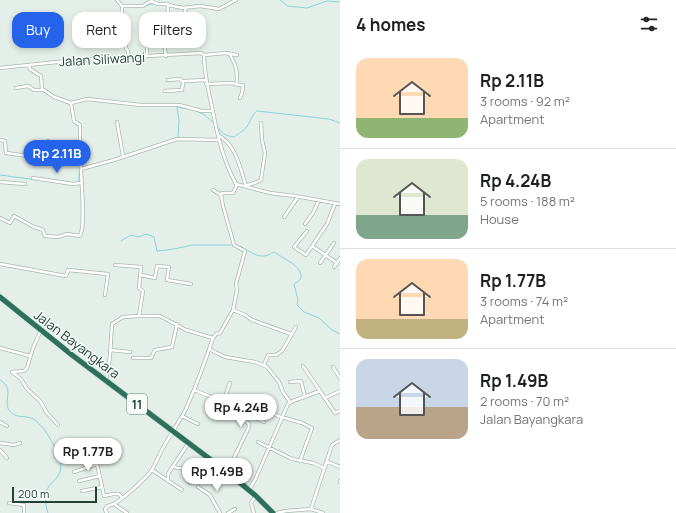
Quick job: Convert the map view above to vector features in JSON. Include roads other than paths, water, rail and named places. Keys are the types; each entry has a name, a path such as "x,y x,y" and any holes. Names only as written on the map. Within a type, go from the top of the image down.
{"highway":[{"name":"Jalan Bayangkara","path":"0,297 227,472 256,496 273,513"}],"street":[{"path":"117,0 122,6 121,12"},
{"path":"122,6 143,6 152,1 158,4 186,8 200,6 219,10 236,0"},
{"path":"166,56 162,30 163,26 167,26 168,5"},
{"path":"185,12 186,8"},
{"path":"126,48 129,57"},
{"path":"146,49 148,56"},
{"name":"Jalan Siliwangi","path":"0,68 76,60 166,56 195,53 201,53 204,55 229,53 237,55"},
{"path":"229,53 236,67 238,78 237,84"},
{"path":"204,55 206,82 217,134 226,162 237,185"},
{"path":"29,65 30,69 41,76 42,89"},
{"path":"168,80 180,79 183,82 233,83 242,85 242,93 240,98"},
{"path":"165,91 182,90 183,82"},
{"path":"16,88 28,86 36,90 42,89 71,103 89,99 141,105 179,105 202,111 212,111"},
{"path":"0,218 10,223 14,216 34,227 44,230 45,236 58,237 72,234 80,236 83,222 80,125 74,121 71,103"},
{"path":"116,122 123,156"},
{"path":"245,186 261,180 265,153 262,140 261,123"},
{"path":"217,134 232,148 245,186"},
{"path":"81,169 177,139 219,140"},
{"path":"0,140 5,141 6,153 80,163"},
{"path":"48,141 48,159"},
{"path":"33,178 72,184 82,183"},
{"path":"0,182 25,184"},
{"path":"237,185 270,193 340,204"},
{"path":"221,195 222,193 233,192 237,185"},
{"path":"107,513 104,510 108,505 114,504 122,498 152,470 182,416 194,390 213,338 216,334 220,333 233,310 237,290 236,284 245,251 234,245 224,212 221,195 213,190"},
{"path":"284,217 298,197"},
{"path":"305,224 313,213 319,200"},
{"path":"307,230 294,247 306,255 327,224 335,204"},
{"path":"320,263 334,243"},
{"path":"312,246 337,263"},
{"path":"334,267 340,258"},
{"path":"0,264 66,276 68,270 108,274 105,295"},
{"path":"115,265 140,266 141,276 139,288 143,291 139,316"},
{"path":"141,276 155,278 157,266 169,267 167,280 191,284"},
{"path":"233,310 245,314 252,320 292,334"},
{"path":"106,380 113,323 123,317 160,316 186,330 213,338"},
{"path":"133,358 150,358 155,350 172,347 177,324"},
{"path":"264,365 268,355 276,355 282,351 296,327"},
{"path":"41,330 25,370 12,372 21,379 27,389 40,401 47,413 58,425"},
{"path":"0,348 30,356"},
{"path":"210,349 225,357 264,365 273,374 280,385 283,394 290,402"},
{"path":"110,350 130,352"},
{"path":"302,366 335,413 340,411"},
{"path":"333,367 340,378"},
{"path":"290,382 301,382 305,397"},
{"path":"223,402 230,383"},
{"path":"194,390 264,422"},
{"path":"249,490 255,480 281,417 290,402 320,391"},
{"path":"324,398 340,391"},
{"path":"245,412 251,404 260,406"},
{"path":"263,409 312,428 300,461"},
{"path":"227,472 250,427 249,424 239,415"},
{"path":"182,416 198,424"},
{"path":"0,422 7,426"},
{"path":"311,509 332,445 340,440"},
{"path":"168,480 168,474 189,442"},
{"path":"258,442 292,459 313,463 324,468"},
{"path":"0,443 14,445 20,443"},
{"path":"0,450 7,458"},
{"path":"326,461 340,467"},
{"path":"74,472 97,464 104,496 119,494 122,498"},
{"path":"173,466 182,468 194,474 194,477 190,483"},
{"path":"152,470 182,490"},
{"path":"79,481 100,476"},
{"path":"82,491 102,487"},
{"path":"198,487 210,495 220,513"},
{"path":"254,513 252,503 256,496"},
{"path":"9,503 24,505 24,513"},
{"path":"114,504 127,513"},
{"path":"228,513 235,509"},
{"path":"277,513 311,509 323,513"}],"waterway":[{"path":"280,0 288,6 307,8 327,1 340,2"},
{"path":"145,6 151,4 158,5"},
{"path":"188,6 197,5"},
{"path":"176,138 178,137 179,120 177,107 189,109"},
{"path":"196,111 203,114 213,122"},
{"path":"217,125 224,134 234,137 248,125 257,111 329,119 340,123"},
{"path":"79,183 79,174 81,169"},
{"path":"0,175 37,180"},
{"path":"121,241 131,235 138,237 146,234 154,237 157,251 191,245 234,245"},
{"path":"239,246 261,256 267,256 274,252 295,266 301,274 299,281 294,284 298,300 297,305 304,312 319,318 332,330 340,334"},
{"path":"0,380 7,387 7,403 11,413 14,415 31,418 37,422 43,428 59,457 61,468 60,472 46,492 46,506 48,513"}]}
